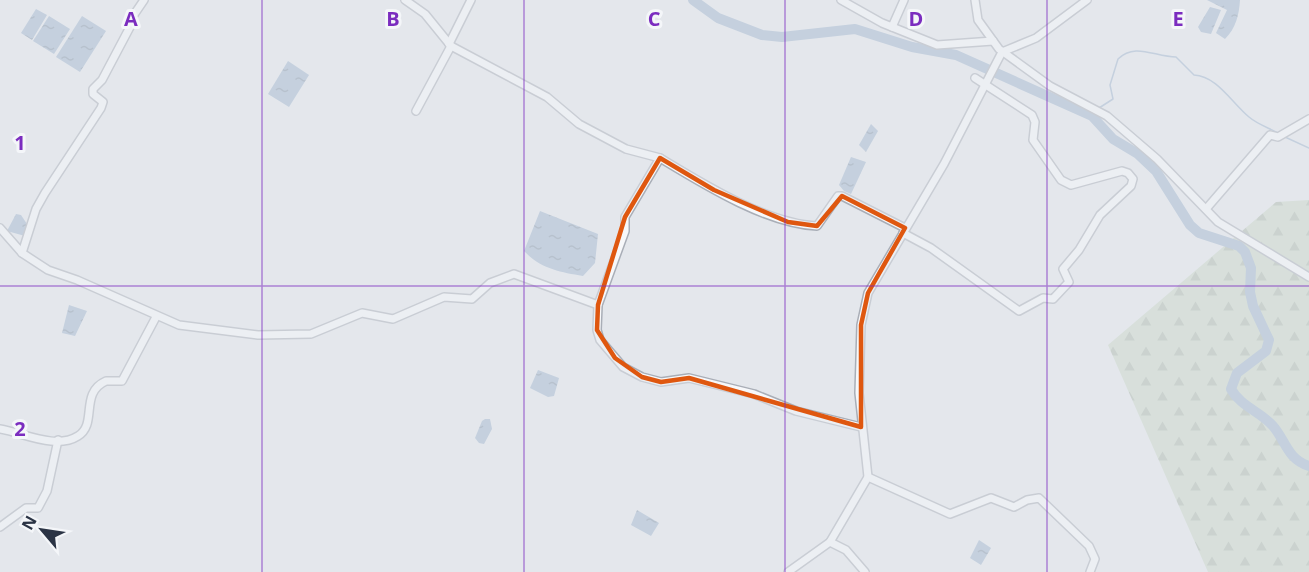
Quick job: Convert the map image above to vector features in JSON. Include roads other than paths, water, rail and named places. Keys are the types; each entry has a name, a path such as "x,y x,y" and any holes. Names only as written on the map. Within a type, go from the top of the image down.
{"street":[{"path":"22,253 36,209 101,108 103,102 93,94 93,89 104,77 130,27 129,22 144,0"},
{"path":"405,0 425,14 450,45 547,97 579,124 626,149 660,158 714,190 788,222 796,221 817,226 838,196 842,196 904,230 1019,311 1043,298 1053,299 1069,282 1063,269 1079,250 1100,214 1131,186 1132,179 1128,173 1122,171 1071,185 1061,180 1034,140 1035,122 1032,115 988,80 975,78"},
{"path":"417,111 471,0"},
{"path":"841,0 892,27 937,45 993,41"},
{"path":"892,27 904,0"},
{"path":"975,0 978,20 1002,52 1050,86 1107,117 1157,159 1218,222 1309,277"},
{"path":"788,572 830,542 868,477 859,393 861,325 868,293 944,164 1002,52 1036,38 1087,0"},
{"path":"1206,209 1270,135 1278,137 1309,119"},
{"path":"660,158 625,217 625,231 598,305 597,330 600,340 623,367 642,377 661,382 689,378 754,394 796,411 861,427"},
{"path":"0,228 22,253 48,270 77,280 156,317 179,325 258,334 311,334 362,313 393,319 444,297 472,299 489,283 514,274 598,305"},
{"path":"0,429 36,439 58,440 72,440 84,432 88,427 89,401 97,388 106,381 122,381 156,317"},
{"path":"0,527 26,508 38,508 49,482 58,440"},
{"path":"868,477 950,514 991,498 1014,507 1027,500 1039,498 1089,546 1095,559 1089,572"},
{"path":"830,542 846,550 866,572"}],"water":[{"path":"1207,0 1240,0 1236,21 1225,39 1216,33 1227,10"},
{"path":"1210,7 1221,10 1211,34 1201,32 1198,27"},
{"path":"36,9 47,15 32,40 21,33"},
{"path":"49,16 70,29 54,54 33,41"},
{"path":"82,16 106,31 80,72 56,57"},
{"path":"288,61 309,75 289,107 268,94"},
{"path":"871,124 878,131 866,152 859,145"},
{"path":"851,157 866,162 851,194 839,185"},
{"path":"540,211 598,234 595,263 583,276 544,266 524,251"},
{"path":"16,214 21,215 27,224 25,236 7,231"},
{"path":"69,305 87,311 75,336 62,333"},
{"path":"538,370 559,378 554,396 548,397 530,388"},
{"path":"490,419 492,429 484,444 479,443 475,438 482,421"},
{"path":"637,510 659,523 651,536 631,525"},
{"path":"979,540 991,548 981,565 970,558"}],"waterway":[{"path":"693,0 718,18 762,35 782,37 855,29 912,47 956,55 1092,116 1113,139 1138,154 1156,171 1190,225 1199,233 1239,246 1245,252 1251,268 1250,292 1253,306 1269,340 1266,351 1237,373 1231,389 1245,405 1273,426 1296,459 1309,466"},
{"path":"1099,108 1113,99 1110,85 1118,59 1131,52 1146,52 1176,57 1194,75 1217,85 1252,119 1278,133"},
{"path":"1285,137 1309,148"}]}
